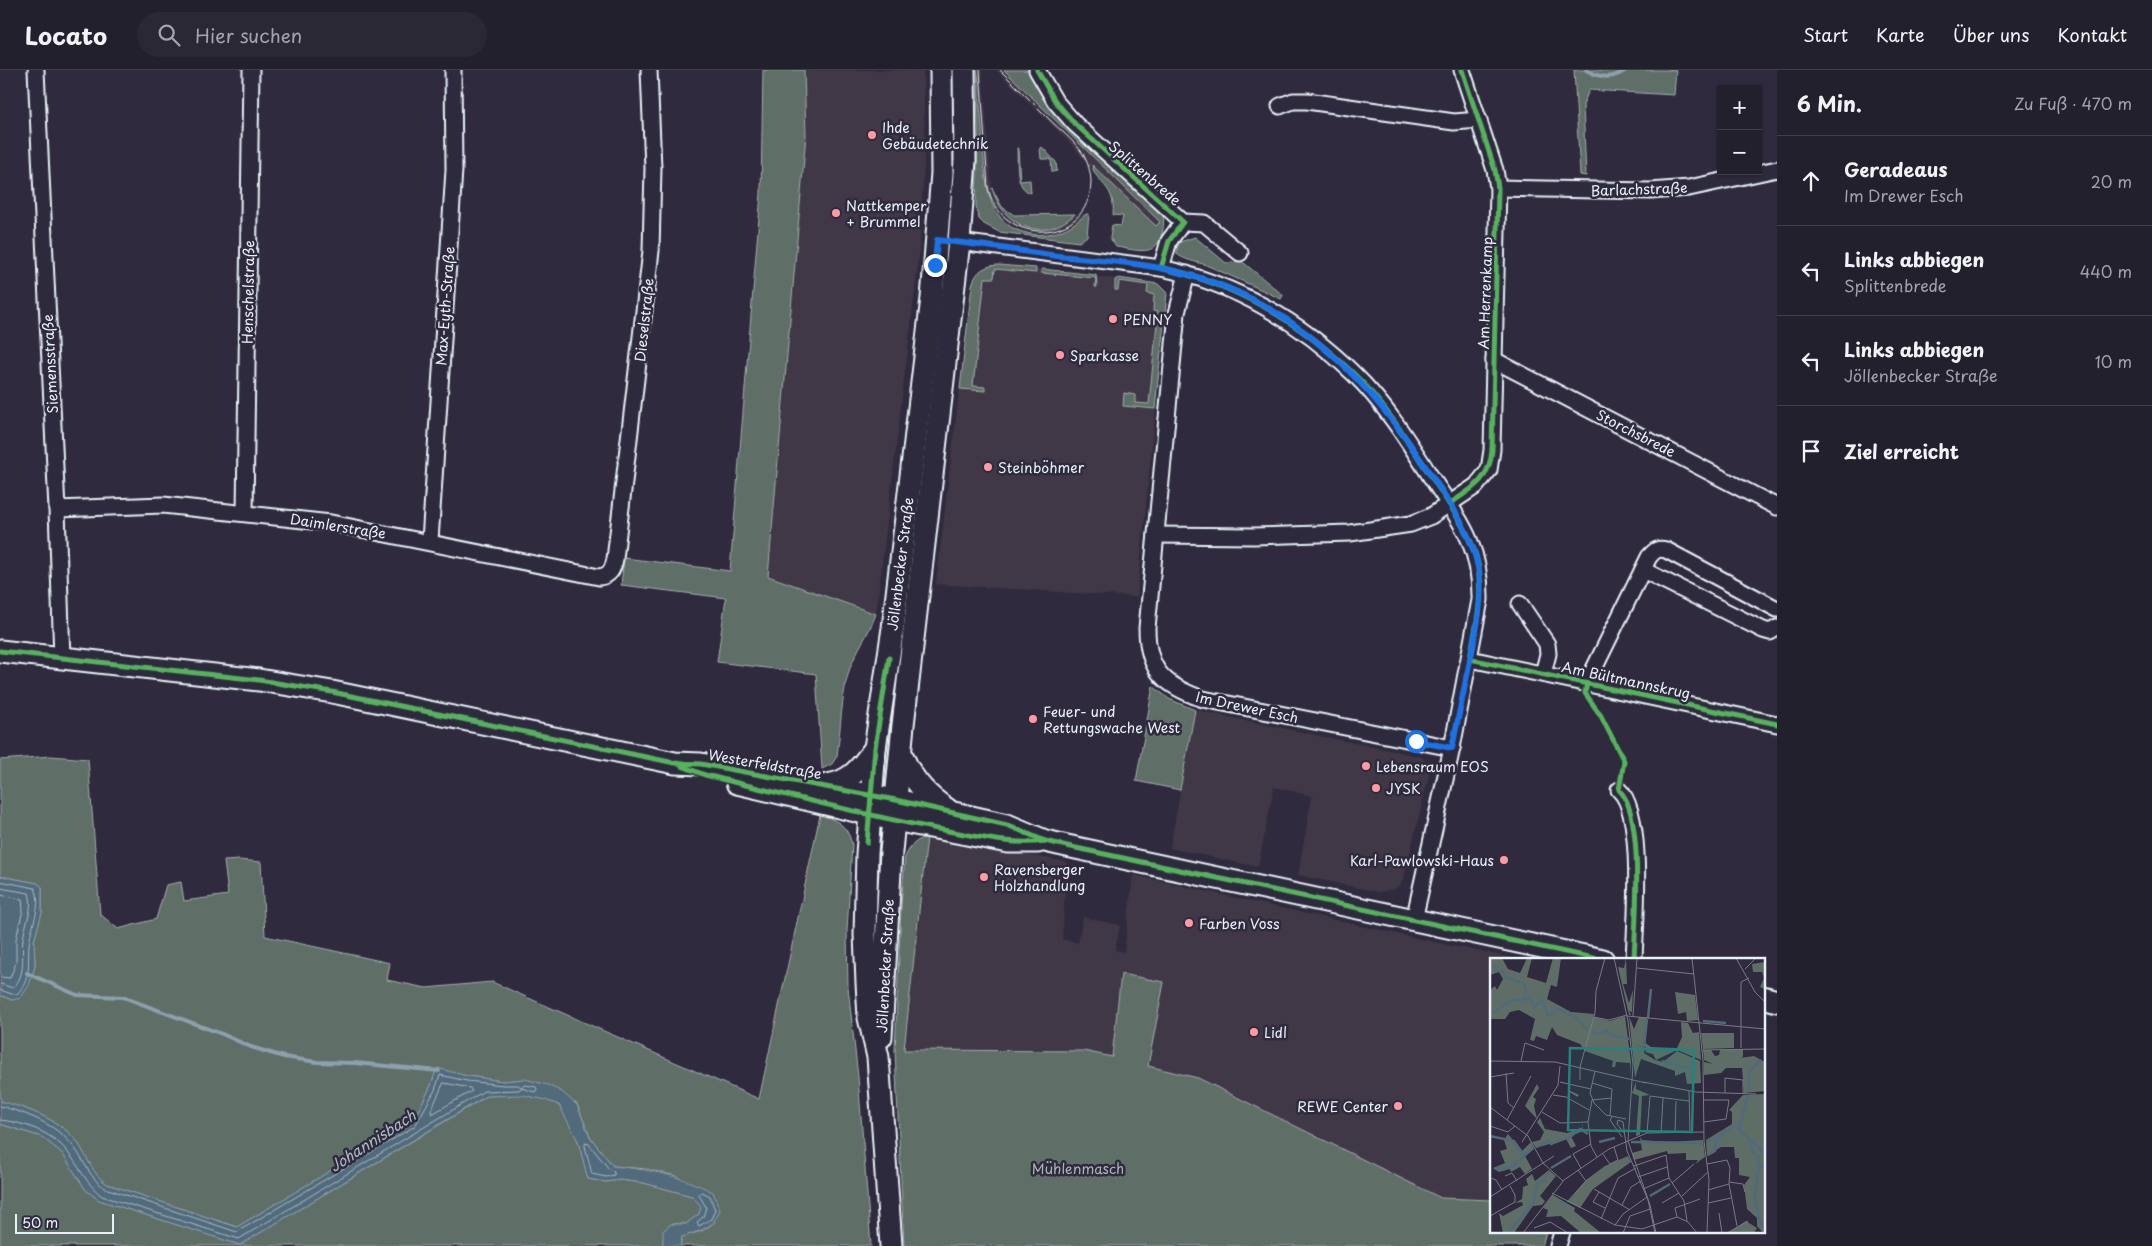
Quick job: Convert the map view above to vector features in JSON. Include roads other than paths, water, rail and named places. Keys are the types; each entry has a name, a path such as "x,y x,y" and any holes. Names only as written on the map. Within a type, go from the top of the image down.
{"main road":[{"name":"Jöllenbecker Straße","path":"891,1246 878,1057 869,1018 865,956 869,804 875,748 893,628 925,365 937,240 942,146 941,70"},
{"name":"Jöllenbecker Straße","path":"878,1057 884,1008 900,752 959,242 965,160 964,70"},
{"path":"937,240 959,242"},
{"path":"0,651 234,677 332,692 676,763"},
{"path":"824,785 846,781 875,748"},
{"path":"900,752 905,765 920,786 951,812"},
{"name":"Westerfeldstraße","path":"676,763 701,764 824,785 869,804"},
{"name":"Westerfeldstraße","path":"676,763 699,773 869,804"},
{"path":"869,804 1008,842 1032,843 1045,841"},
{"path":"895,810 951,812 1007,826 1045,841 1594,958"},
{"path":"1764,998 1777,1001"}],"street":[{"name":"Siemensstraße","path":"36,70 57,509 62,659"},
{"name":"Henschelstraße","path":"245,513 251,70"},
{"name":"Max-Eyth-Straße","path":"430,541 454,170 453,70"},
{"name":"Dieselstraße","path":"612,569 618,542 651,252 653,168 649,70"},
{"name":"Splittenbrede","path":"1037,70 1054,101 1075,124 1183,222 1204,223 1240,253"},
{"name":"Am Herrenkamp","path":"1449,504 1476,486 1489,470 1492,450 1498,188 1495,170 1462,70"},
{"path":"1280,106 1292,101 1307,101 1454,122 1479,120"},
{"name":"Barlachstraße","path":"1498,188 1650,191 1689,188 1777,169"},
{"name":"Splittenbrede","path":"1161,268 1169,241 1183,222"},
{"path":"959,242 1161,268 1187,274 1239,293 1295,325 1335,357 1360,381 1396,423 1464,528 1475,553 1478,566 1480,600 1452,748 1414,920"},
{"name":"Im Drewer Esch","path":"1187,274 1177,313 1147,645 1156,671 1171,685 1185,693 1203,699 1452,748"},
{"name":"Storchsbrede","path":"1494,360 1777,506"},
{"path":"1156,535 1254,536 1350,533 1411,524 1431,516 1449,504"},
{"name":"Daimlerstraße","path":"57,509 163,505 245,513 331,523 430,541 599,577 606,576 612,569"},
{"path":"1587,684 1654,551 1659,548 1777,609"},
{"path":"1644,570 1763,630 1770,632 1777,628"},
{"path":"1520,604 1547,644 1548,654 1543,674"},
{"name":"Am Bültmannskrug","path":"1470,659 1777,724"},
{"path":"1619,790 1628,800 1636,854 1634,958"}],"water":[{"path":"0,876 37,883 42,887 42,912 34,941 35,966 29,985 21,998 12,1000 0,995"},
{"path":"437,1068 467,1076 503,1081 525,1079 548,1085 562,1092 577,1105 590,1137 613,1166 664,1174 688,1181 713,1192 720,1210 717,1216 705,1228 682,1237 680,1246 663,1246 663,1231 671,1224 686,1224 699,1214 701,1206 692,1196 644,1183 619,1180 606,1182 588,1179 578,1141 559,1105 522,1095 486,1096 240,1245 99,1200 86,1190 62,1153 42,1137 0,1124 0,1101 32,1111 53,1121 71,1135 78,1143 94,1171 107,1184 237,1227 412,1122 430,1088"}],"waterway":[{"path":"1586,70 1606,77 1611,77 1626,70"},
{"path":"27,973 77,995 123,997 222,1034 251,1047 284,1057 317,1062 355,1063 439,1071"}],"tram line":[{"path":"980,70 988,187 996,207 1009,221 1025,229 1043,231 1061,228 1076,219 1086,204 1091,183 1086,161 1073,142 1000,70"}],"place":[{"name":"Ihde Gebäudetechnik","path":"872,135"},
{"name":"Nattkemper + Brummel","path":"836,213"},
{"name":"PENNY","path":"1113,319"},
{"name":"Sparkasse","path":"1060,355"},
{"name":"Steinböhmer","path":"988,467"},
{"name":"Feuer- und Rettungswache West","path":"1033,719"},
{"name":"Lebensraum EOS","path":"1366,766"},
{"name":"JYSK","path":"1376,788"},
{"name":"Karl-Pawlowski-Haus","path":"1504,860"},
{"name":"Ravensberger Holzhandlung","path":"984,877"},
{"name":"Farben Voss","path":"1189,923"},
{"name":"Lidl","path":"1254,1032"},
{"name":"REWE Center","path":"1398,1106"}],"water label":[{"name":"Johannisbach","path":"372,1140"}],"park label":[{"name":"Mühlenmasch","path":"1078,1168"}]}
